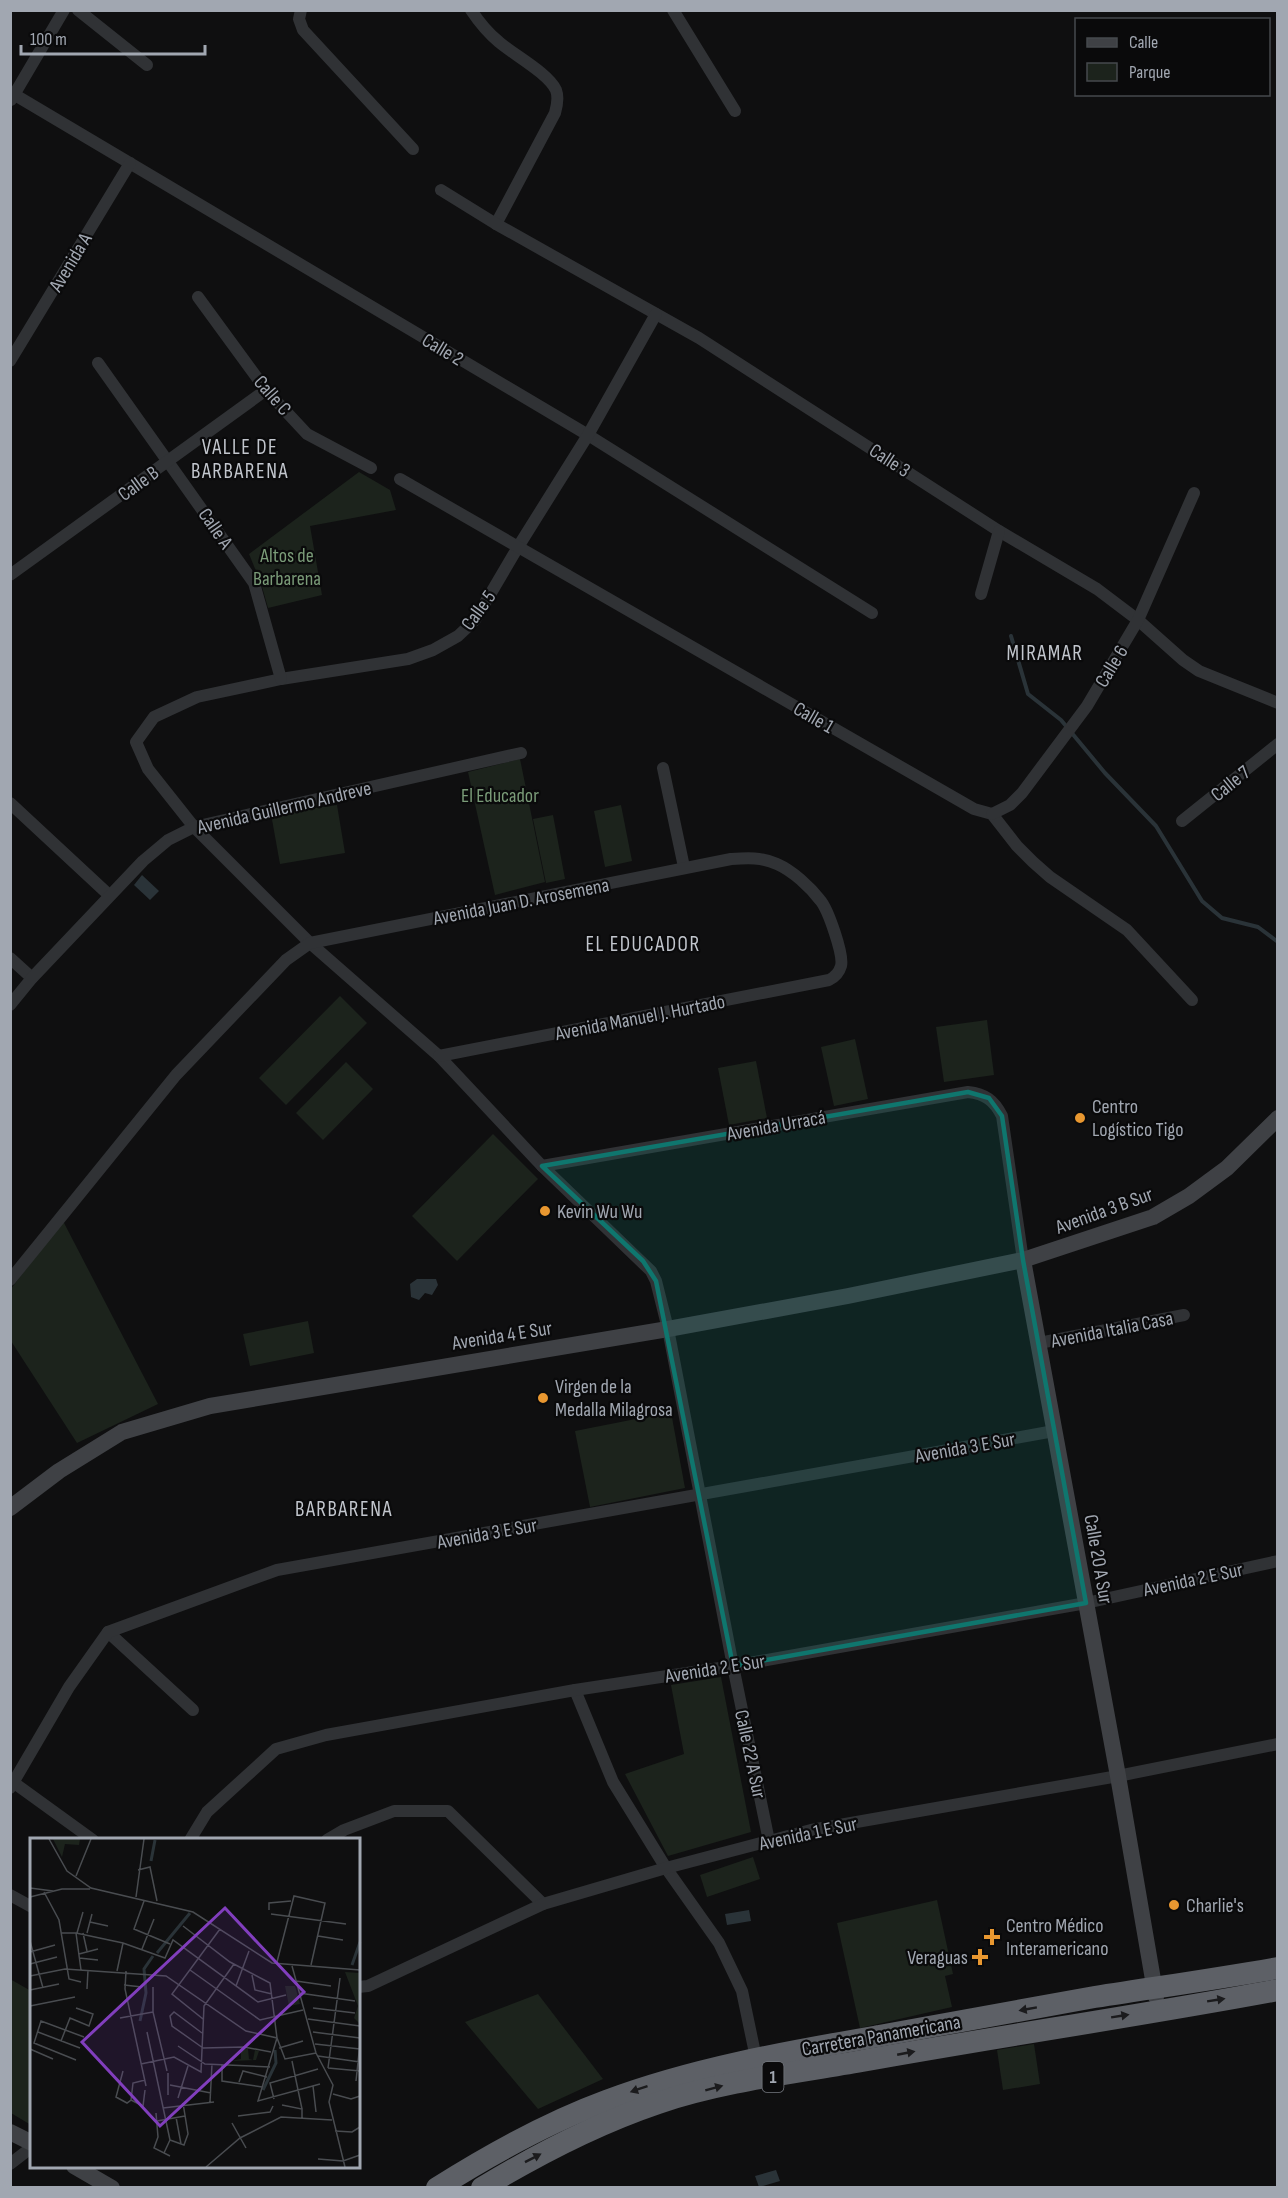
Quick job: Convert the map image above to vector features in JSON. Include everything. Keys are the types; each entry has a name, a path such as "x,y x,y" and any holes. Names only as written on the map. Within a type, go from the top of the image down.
{"highway":[{"name":"Carretera Panamericana","path":"437,2187 533,2132 587,2108 642,2088 718,2066 1278,1968"},
{"name":"Carretera Panamericana","path":"482,2187 600,2125 658,2103 724,2085 985,2038 1278,1990"},
{"path":"458,2187 533,2132"}],"street":[{"path":"12,96 64,10"},
{"path":"78,10 147,64"},
{"path":"301,10 299,19 303,30 413,149"},
{"path":"471,10 499,43 545,78 555,89 558,102 555,113 496,224"},
{"path":"673,10 735,111"},
{"name":"Calle 2","path":"12,96 130,163 588,435 872,613"},
{"name":"Avenida A","path":"12,357 130,163"},
{"name":"Calle 3","path":"441,190 496,224 699,338 999,531 1097,589 1138,620 1183,660 1199,670 1278,703"},
{"name":"Calle C","path":"198,297 266,390 307,434 371,468"},
{"name":"Calle 5","path":"136,742 154,717 197,697 281,679 408,659 434,650 459,636 475,621 588,435 656,314"},
{"name":"Calle A","path":"98,363 254,583 281,679"},
{"name":"Calle B","path":"10,575 266,390"},
{"name":"Calle 1","path":"400,479 974,809 992,814"},
{"name":"Calle 6","path":"992,814 1010,805 1022,793 1076,722 1138,620 1194,493"},
{"path":"981,594 999,531"},
{"name":"Calle 22 A Sur","path":"136,742 148,769 194,827 310,943 439,1056 542,1166 651,1271 656,1281 668,1329 769,1841"},
{"name":"Calle 7","path":"1182,821 1278,744"},
{"name":"Avenida Guillermo Andreve","path":"10,1005 32,978 143,861 168,840 194,827 521,753"},
{"path":"663,768 684,867"},
{"path":"10,803 109,895"},
{"path":"992,814 1033,862 1050,877 1127,930 1192,999"},
{"name":"Avenida Juan D. Arosemena","path":"310,943 684,867 731,859 756,858 778,864 796,876 821,900 829,915 842,960 838,972"},
{"path":"10,1280 176,1075 286,960 310,943"},
{"path":"10,958 32,978"},
{"name":"Avenida Manuel J. Hurtado","path":"439,1056 823,981 835,977 838,972"},
{"name":"Avenida Urracá","path":"542,1166 968,1092 989,1098 997,1106 1002,1116"},
{"name":"Calle 20 A Sur","path":"1002,1116 1023,1260 1118,1776 1158,2010"},
{"name":"Avenida 3 B Sur","path":"1023,1260 1153,1217 1189,1196 1227,1168 1278,1119"},
{"name":"Avenida 4 E Sur","path":"10,1508 59,1471 122,1432 210,1406 668,1329 1023,1260"},
{"name":"Avenida Italia Casa","path":"1040,1343 1184,1315"},
{"name":"Avenida 3 E Sur","path":"108,1632 277,1570 1054,1431"},
{"name":"Avenida 2 E Sur","path":"191,1838 207,1812 276,1749 326,1735 1086,1603 1278,1561"},
{"path":"92,1838 11,1783 69,1687 108,1632 193,1710"},
{"path":"575,1690 613,1782 666,1868 719,1943 742,1991 756,2058"},
{"name":"Avenida 1 E Sur","path":"360,1988 368,1986 543,1904 666,1868 811,1830 1118,1776 1278,1744"},
{"path":"329,1838 394,1811 448,1810 543,1904"},
{"path":"10,1895 30,1906"},
{"path":"10,2132 30,2144"},
{"path":"10,2164 30,2147"},
{"path":"78,2168 112,2187"}],"highlighted area":[{"path":"968,1092 989,1098 1002,1116 1023,1260 1086,1603 733,1666 656,1281 643,1261 542,1166"}],"green space":[{"name":"Altos de Barbarena","path":"359,472 390,490 396,510 310,526 322,595 268,608 249,554"},
{"name":"El Educador","path":"520,759 545,882 495,895 468,772"},
{"path":"337,805 345,853 280,864 271,814"},
{"path":"621,805 632,861 605,867 594,811"},
{"path":"553,815 565,879 546,883 533,819"},
{"path":"340,996 367,1023 286,1105 259,1078"},
{"path":"987,1020 994,1075 944,1082 936,1027"},
{"path":"855,1039 868,1099 834,1106 821,1047"},
{"path":"756,1061 767,1118 729,1125 718,1068"},
{"path":"346,1062 373,1089 323,1140 296,1113"},
{"path":"493,1134 538,1179 457,1261 412,1216"},
{"path":"63,1221 158,1404 77,1443 11,1341 10,1290"},
{"path":"308,1321 314,1353 250,1366 243,1334"},
{"path":"671,1412 685,1488 590,1507 575,1431"},
{"path":"721,1677 751,1832 668,1856 625,1774 684,1754 671,1685"},
{"path":"753,1857 760,1879 707,1897 700,1875"},
{"path":"937,1900 953,1974 945,1976 952,2007 860,2028 837,1923"},
{"path":"10,1979 30,1990 30,2124 11,2113"},
{"path":"538,1994 603,2079 538,2109 465,2022"},
{"path":"1034,2044 1040,2084 1003,2090 997,2050"}],"shaded area":[{"path":"142,875 159,891 150,900 134,885"},
{"path":"417,1279 436,1279 438,1285 432,1295 425,1293 419,1300 411,1297 410,1284"},
{"path":"749,1910 751,1921 727,1925 725,1914"},
{"path":"776,2170 780,2181 759,2187 755,2176"}],"waterway":[{"path":"1011,636 1028,694 1061,720 1105,773 1156,826 1202,901 1222,918 1258,927 1278,942"}],"place":[{"name":"Centro Logístico Tigo","path":"1080,1118"},
{"name":"Kevin Wu Wu","path":"545,1211"},
{"name":"Virgen de la Medalla Milagrosa","path":"543,1398"},
{"name":"Charlie's","path":"1174,1905"},
{"name":"Centro Médico Interamericano","path":"992,1937"},
{"name":"Veraguas","path":"980,1957"}],"district":[{"name":"VALLE DE BARBARENA","path":"240,459"},
{"name":"MIRAMAR","path":"1045,653"},
{"name":"EL EDUCADOR","path":"643,944"},
{"name":"BARBARENA","path":"344,1509"}]}
